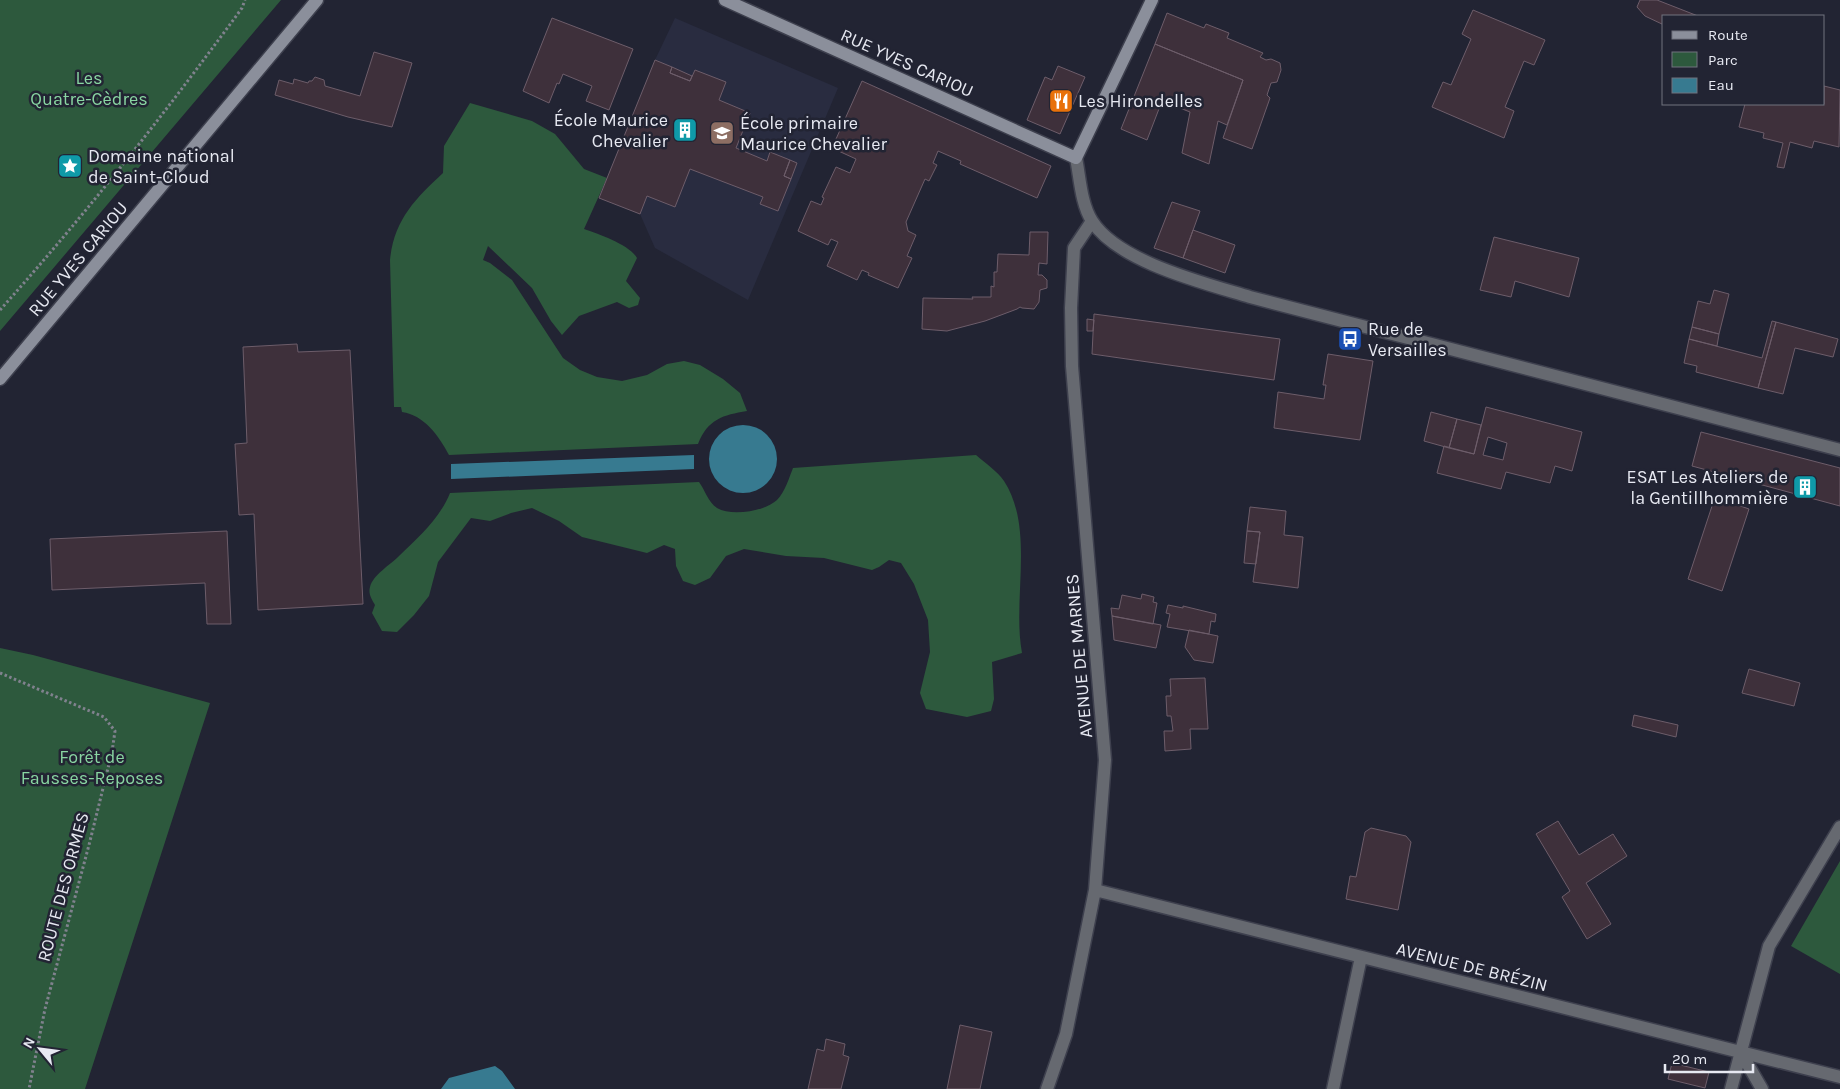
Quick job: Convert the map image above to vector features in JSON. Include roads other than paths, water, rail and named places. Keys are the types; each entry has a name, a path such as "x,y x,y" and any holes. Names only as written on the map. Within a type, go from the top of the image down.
{"main road":[{"name":"RUE YVES CARIOU","path":"0,379 317,0"},
{"name":"RUE YVES CARIOU","path":"725,0 1076,158"},
{"path":"1076,158 1152,0"}],"street":[{"path":"1076,158 1085,202 1092,220 1114,245 1130,255 1157,266 1231,291 1840,450"},
{"name":"AVENUE DE MARNES","path":"1048,1089 1066,1034 1095,890 1105,760 1072,366 1070,308 1074,248 1092,220"},
{"path":"1731,1089 1769,946 1840,827"},
{"name":"AVENUE DE BRÉZIN","path":"1095,890 1361,958 1840,1076"},
{"path":"1333,1089 1361,958"},
{"path":"1740,1052 1762,1089"}],"water":[{"path":"743,425 756,428 767,435 774,446 777,459 774,472 767,483 756,490 743,493 730,490 719,483 712,472 709,459 712,446 719,435 730,428"},
{"path":"694,455 694,469 451,479 451,464"},
{"path":"495,1066 502,1071 515,1089 441,1089 449,1078"}],"place":[{"name":"Les Hirondelles","path":"1061,101"},
{"name":"École Maurice Chevalier","path":"685,130"},
{"name":"École primaire Maurice Chevalier","path":"722,133"},
{"name":"Domaine national de Saint-Cloud","path":"70,166"},
{"name":"Rue de Versailles","path":"1350,339"},
{"name":"ESAT Les Ateliers de la Gentillhommière","path":"1805,487"}],"park label":[{"name":"Les Quatre-Cèdres","path":"89,88"},
{"name":"Forêt de Fausses-Reposes","path":"92,768"}]}
